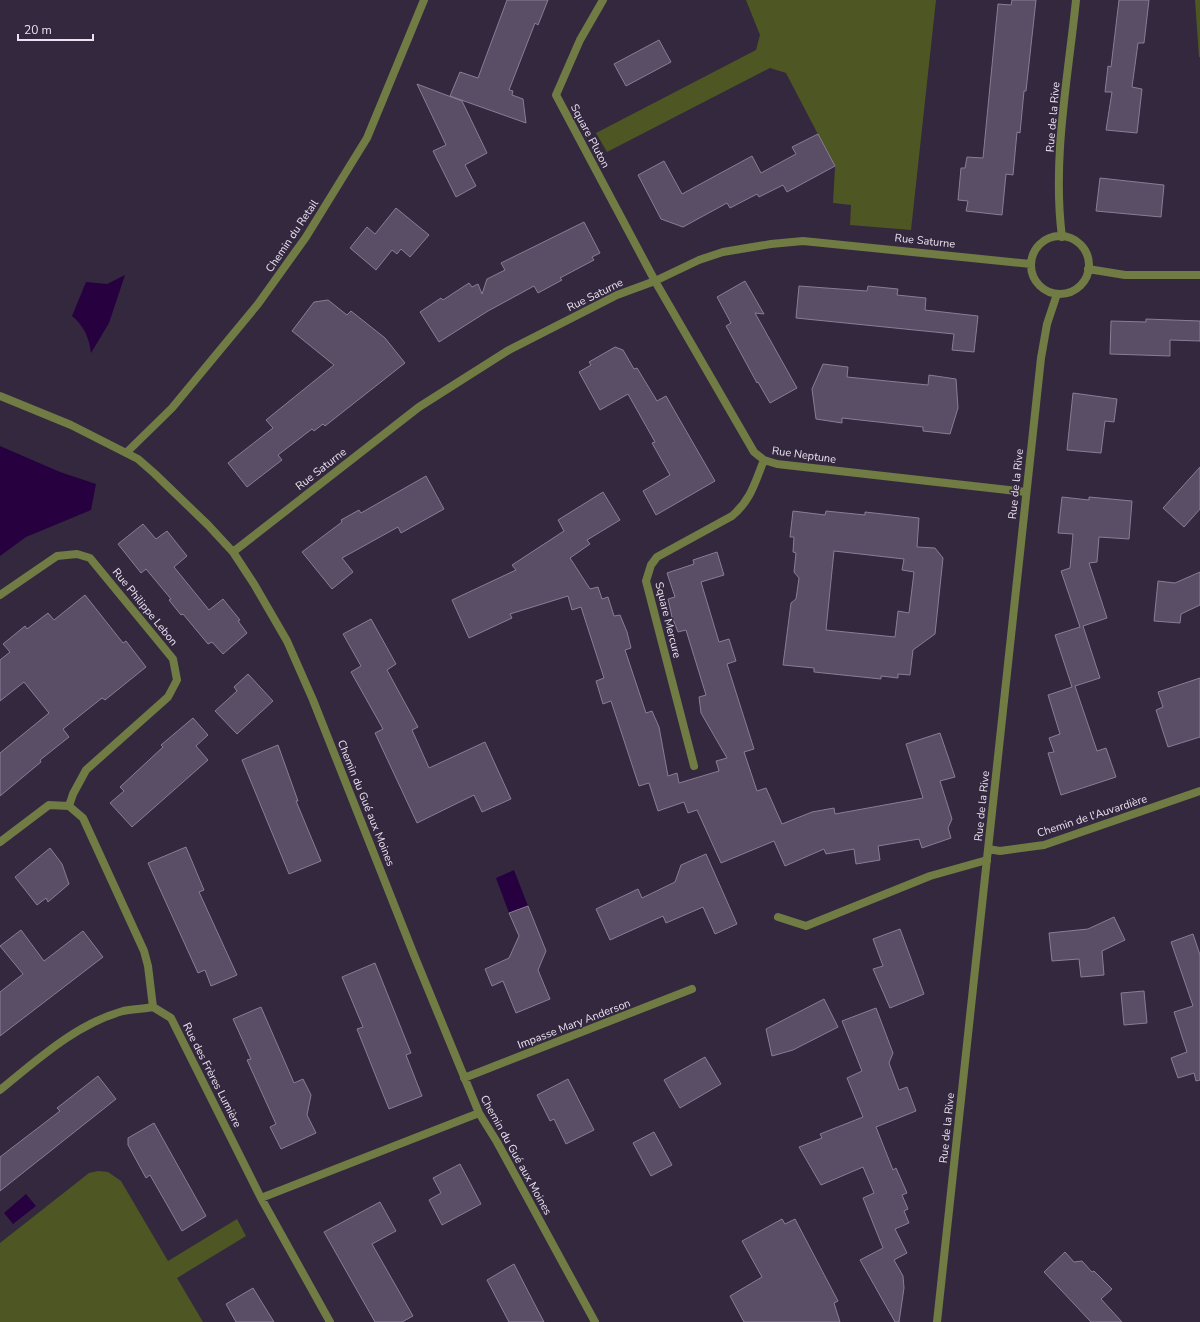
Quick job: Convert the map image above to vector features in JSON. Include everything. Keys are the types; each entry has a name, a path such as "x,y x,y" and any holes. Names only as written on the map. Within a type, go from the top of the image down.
{"street":[{"name":"Chemin du Retail","path":"126,452 182,396 258,304 306,236 368,138 424,0"},
{"name":"Square Pluton","path":"603,0 580,40 556,95 655,281"},
{"name":"Rue de la Rive","path":"1062,237 1060,218 1061,144 1076,0"},
{"path":"1054,237 1062,237 1070,238 1082,247 1086,254 1088,269 1086,277 1074,291 1057,294 1041,287 1032,272 1031,264 1036,249 1041,244 1054,237"},
{"name":"Rue Saturne","path":"233,552 419,407 509,350 617,295 655,281 699,260 724,252 772,244 803,241 1031,264"},
{"path":"1088,269 1125,275 1200,275"},
{"name":"Rue Neptune","path":"655,281 746,440 754,452 764,460 777,464 1026,492"},
{"name":"Rue de la Rive","path":"937,1322 988,860 1040,358 1047,324 1057,294"},
{"name":"Chemin du Gué aux Moines","path":"0,396 71,425 126,452 154,473 208,525 233,552 268,607 287,642 313,700 479,1113 497,1142 595,1322"},
{"name":"Square Mercure","path":"694,766 646,581 651,565 657,557 732,516 742,508 749,499 764,460"},
{"name":"Rue Philippe Lebon","path":"0,595 57,556 77,554 90,558 172,659 177,680 168,697 86,770 73,794 69,806"},
{"name":"Chemin de l'Auvardière","path":"988,850 1000,851 1044,845 1200,791"},
{"path":"0,842 48,805 69,806 83,818 144,951 148,966 153,1007 123,1011 86,1026 59,1044 0,1090"},
{"path":"778,917 806,926 930,876 988,860"},
{"name":"Impasse Mary Anderson","path":"464,1078 692,989"},
{"name":"Rue des Frères Lumière","path":"153,1007 171,1018 261,1198 330,1322"},
{"path":"261,1198 479,1113"}],"green space":[{"path":"746,0 936,0 911,230 850,225 851,205 833,203 835,167 786,73 770,68 607,152 596,133 756,50 760,35"},
{"path":"1195,0 1200,0 1200,57 1199,57"},
{"path":"98,1171 108,1172 121,1181 168,1261 237,1219 246,1236 177,1278 203,1322 0,1322 0,1243 89,1173"}],"shaded area":[{"path":"125,275 109,323 91,353 85,332 72,316 86,282 107,284"},
{"path":"0,446 60,472 96,484 91,510 26,537 0,556"},
{"path":"514,870 528,906 509,913 496,878"},
{"path":"26,1194 36,1206 13,1224 4,1213"}],"building":[{"path":"507,0 548,0 538,25 535,23 509,90 513,91 512,95 523,99 526,123 450,96 460,72 478,78"},
{"path":"1012,0 1036,0 1026,91 1024,91 1020,133 1017,132 1013,175 1006,174 1002,215 966,211 968,201 958,200 961,168 965,168 967,157 983,158 998,4 1011,5"},
{"path":"1119,0 1149,0 1144,43 1138,43 1132,87 1142,89 1137,133 1106,130 1112,92 1105,92 1108,66 1111,67"},
{"path":"659,40 671,62 626,86 614,64"},
{"path":"417,84 462,101 487,153 465,165 476,186 456,197 433,151 446,145"},
{"path":"818,134 835,166 787,192 783,185 759,197 757,194 730,208 727,203 683,227 661,219 638,175 664,161 682,194 752,156 761,173 796,154 792,147"},
{"path":"1100,178 1164,185 1161,217 1096,211"},
{"path":"396,208 429,235 410,257 401,249 397,254 392,250 376,270 350,248 367,227 375,234"},
{"path":"584,222 600,253 592,257 594,260 560,278 562,280 538,293 534,286 488,311 439,342 420,312 441,298 443,300 469,283 472,287 478,284 482,294 487,279 505,270 501,263"},
{"path":"745,281 764,314 755,313 797,388 770,403 758,382 757,383 726,326 731,323 717,297"},
{"path":"799,286 867,291 868,286 898,289 897,295 926,298 925,310 978,316 974,352 952,350 954,334 796,318"},
{"path":"328,300 347,315 351,311 385,338 405,363 325,426 323,424 314,431 312,429 278,455 282,460 247,487 228,463 273,428 266,420 334,365 292,331 314,302"},
{"path":"1146,319 1200,321 1200,341 1170,340 1170,356 1110,354 1111,321 1146,322"},
{"path":"615,347 623,350 634,369 637,368 657,401 666,396 715,481 656,515 643,491 670,475 652,443 655,442 628,394 600,410 579,372 591,365 589,362"},
{"path":"823,364 848,367 847,377 928,385 929,375 956,379 958,408 950,434 923,431 923,427 842,418 842,423 816,419 812,389"},
{"path":"1073,393 1117,399 1114,422 1105,421 1101,453 1067,450"},
{"path":"1200,467 1200,509 1184,527 1163,508"},
{"path":"426,476 444,509 401,533 398,527 342,558 353,572 332,589 302,552 342,522 341,520 359,510 361,513"},
{"path":"603,492 620,520 587,540 590,544 570,558 590,589 598,587 602,599 608,597 614,616 620,615 627,632 631,648 625,650 646,713 652,711 659,727 668,776 677,773 679,783 719,771 716,761 727,758 701,713 699,697 706,695 686,630 678,632 672,617 668,599 675,597 667,573 694,564 693,560 717,552 724,575 701,582 719,642 729,639 736,661 727,664 754,749 744,752 757,791 766,788 782,824 812,812 834,808 835,814 923,798 906,744 940,733 955,777 940,781 952,819 948,828 951,838 922,848 919,839 878,846 880,860 856,864 854,849 826,854 824,849 785,866 774,841 721,863 697,810 688,813 684,802 658,811 649,783 639,786 611,701 603,704 596,681 604,678 581,607 572,610 568,596 510,614 512,618 469,638 452,600 516,570 512,565 564,531 558,520"},
{"path":"1062,497 1089,500 1089,497 1132,501 1129,539 1099,537 1097,562 1089,563 1107,618 1083,626 1100,678 1075,686 1097,751 1106,748 1116,777 1061,795 1048,753 1054,752 1049,738 1060,734 1048,695 1072,687 1055,635 1080,627 1061,571 1070,568 1073,534 1058,533"},
{"path":"793,511 825,515 826,511 865,515 865,512 919,518 917,547 935,548 943,558 935,634 913,650 910,675 898,674 898,678 881,676 881,679 814,672 814,668 783,665 791,603 796,599 799,578 794,572 796,553 793,552 794,537 790,537","holes":["834,551 904,559 902,570 914,572 909,613 898,611 895,637 826,630"]},
{"path":"143,524 156,539 167,531 187,556 174,567 209,610 223,599 240,620 238,621 247,633 223,654 212,642 208,644 183,614 181,615 169,600 171,599 146,569 141,573 118,544"},
{"path":"1200,572 1200,605 1181,614 1180,623 1154,621 1158,581 1175,583"},
{"path":"85,595 123,643 126,641 146,667 105,700 102,698 63,729 69,737 40,760 41,762 0,796 0,753 49,713 24,682 0,701 0,660 10,652 3,644 25,626 27,629 48,613 54,620"},
{"path":"371,619 396,664 387,670 418,727 412,730 429,768 485,742 511,799 482,812 474,795 417,823 375,733 383,729 351,672 361,666 343,634"},
{"path":"248,674 273,701 237,734 215,711 237,691 234,687"},
{"path":"1200,678 1200,737 1168,747 1156,710 1163,707 1158,692"},
{"path":"193,718 208,735 196,746 208,760 132,827 110,803 124,791 120,787 163,747 161,745"},
{"path":"278,745 298,801 296,801 321,861 289,874 242,760"},
{"path":"186,847 204,890 199,892 237,975 211,986 205,970 198,973 148,863"},
{"path":"50,848 62,864 69,884 48,902 46,898 37,905 15,877"},
{"path":"706,854 737,924 715,934 703,907 666,923 663,916 610,940 596,909 638,889 642,898 675,882 681,865"},
{"path":"528,906 546,951 538,970 550,999 516,1013 503,981 492,986 485,969 509,958 519,936 509,913"},
{"path":"1114,917 1125,940 1102,951 1104,975 1081,977 1079,959 1052,961 1049,933 1088,929"},
{"path":"900,929 924,994 890,1008 873,969 883,966 873,939"},
{"path":"21,930 44,961 83,931 103,957 0,1036 0,992 23,974 0,946"},
{"path":"1193,934 1200,955 1200,1080 1196,1081 1194,1073 1178,1078 1171,1058 1187,1052 1174,1012 1193,1006 1171,942"},
{"path":"375,963 411,1053 406,1055 422,1096 389,1109 357,1029 363,1027 342,977"},
{"path":"1144,991 1147,1023 1124,1025 1121,993"},
{"path":"824,999 838,1027 793,1050 772,1056 766,1029"},
{"path":"261,1007 294,1083 303,1079 311,1095 307,1115 316,1133 281,1149 270,1127 276,1124 247,1060 251,1059 233,1019"},
{"path":"876,1008 893,1053 889,1063 899,1090 907,1087 916,1111 876,1127 893,1170 896,1168 907,1193 902,1195 908,1209 904,1211 909,1223 895,1229 907,1253 894,1260 903,1276 904,1288 899,1322 895,1322 860,1260 883,1248 863,1198 874,1193 863,1167 821,1185 799,1147 822,1138 820,1134 863,1117 847,1078 862,1071 842,1021"},
{"path":"705,1057 721,1084 680,1108 664,1080"},
{"path":"98,1076 116,1099 0,1191 0,1157 60,1111 57,1108"},
{"path":"568,1079 594,1130 566,1144 554,1119 550,1121 537,1095"},
{"path":"154,1123 206,1216 182,1231 150,1175 146,1178 128,1145 128,1138"},
{"path":"654,1132 672,1165 651,1176 633,1143"},
{"path":"460,1164 481,1204 442,1225 429,1200 441,1193 433,1178"},
{"path":"380,1202 396,1231 372,1244 413,1316 402,1322 375,1322 324,1232"},
{"path":"782,1219 785,1224 795,1219 838,1301 834,1303 840,1322 744,1322 730,1296 762,1277 742,1241"},
{"path":"1065,1252 1074,1262 1082,1261 1092,1272 1094,1271 1112,1289 1101,1299 1122,1322 1091,1322 1044,1272"},
{"path":"514,1264 544,1322 509,1322 487,1280"},
{"path":"253,1288 274,1322 236,1322 226,1304"}]}
